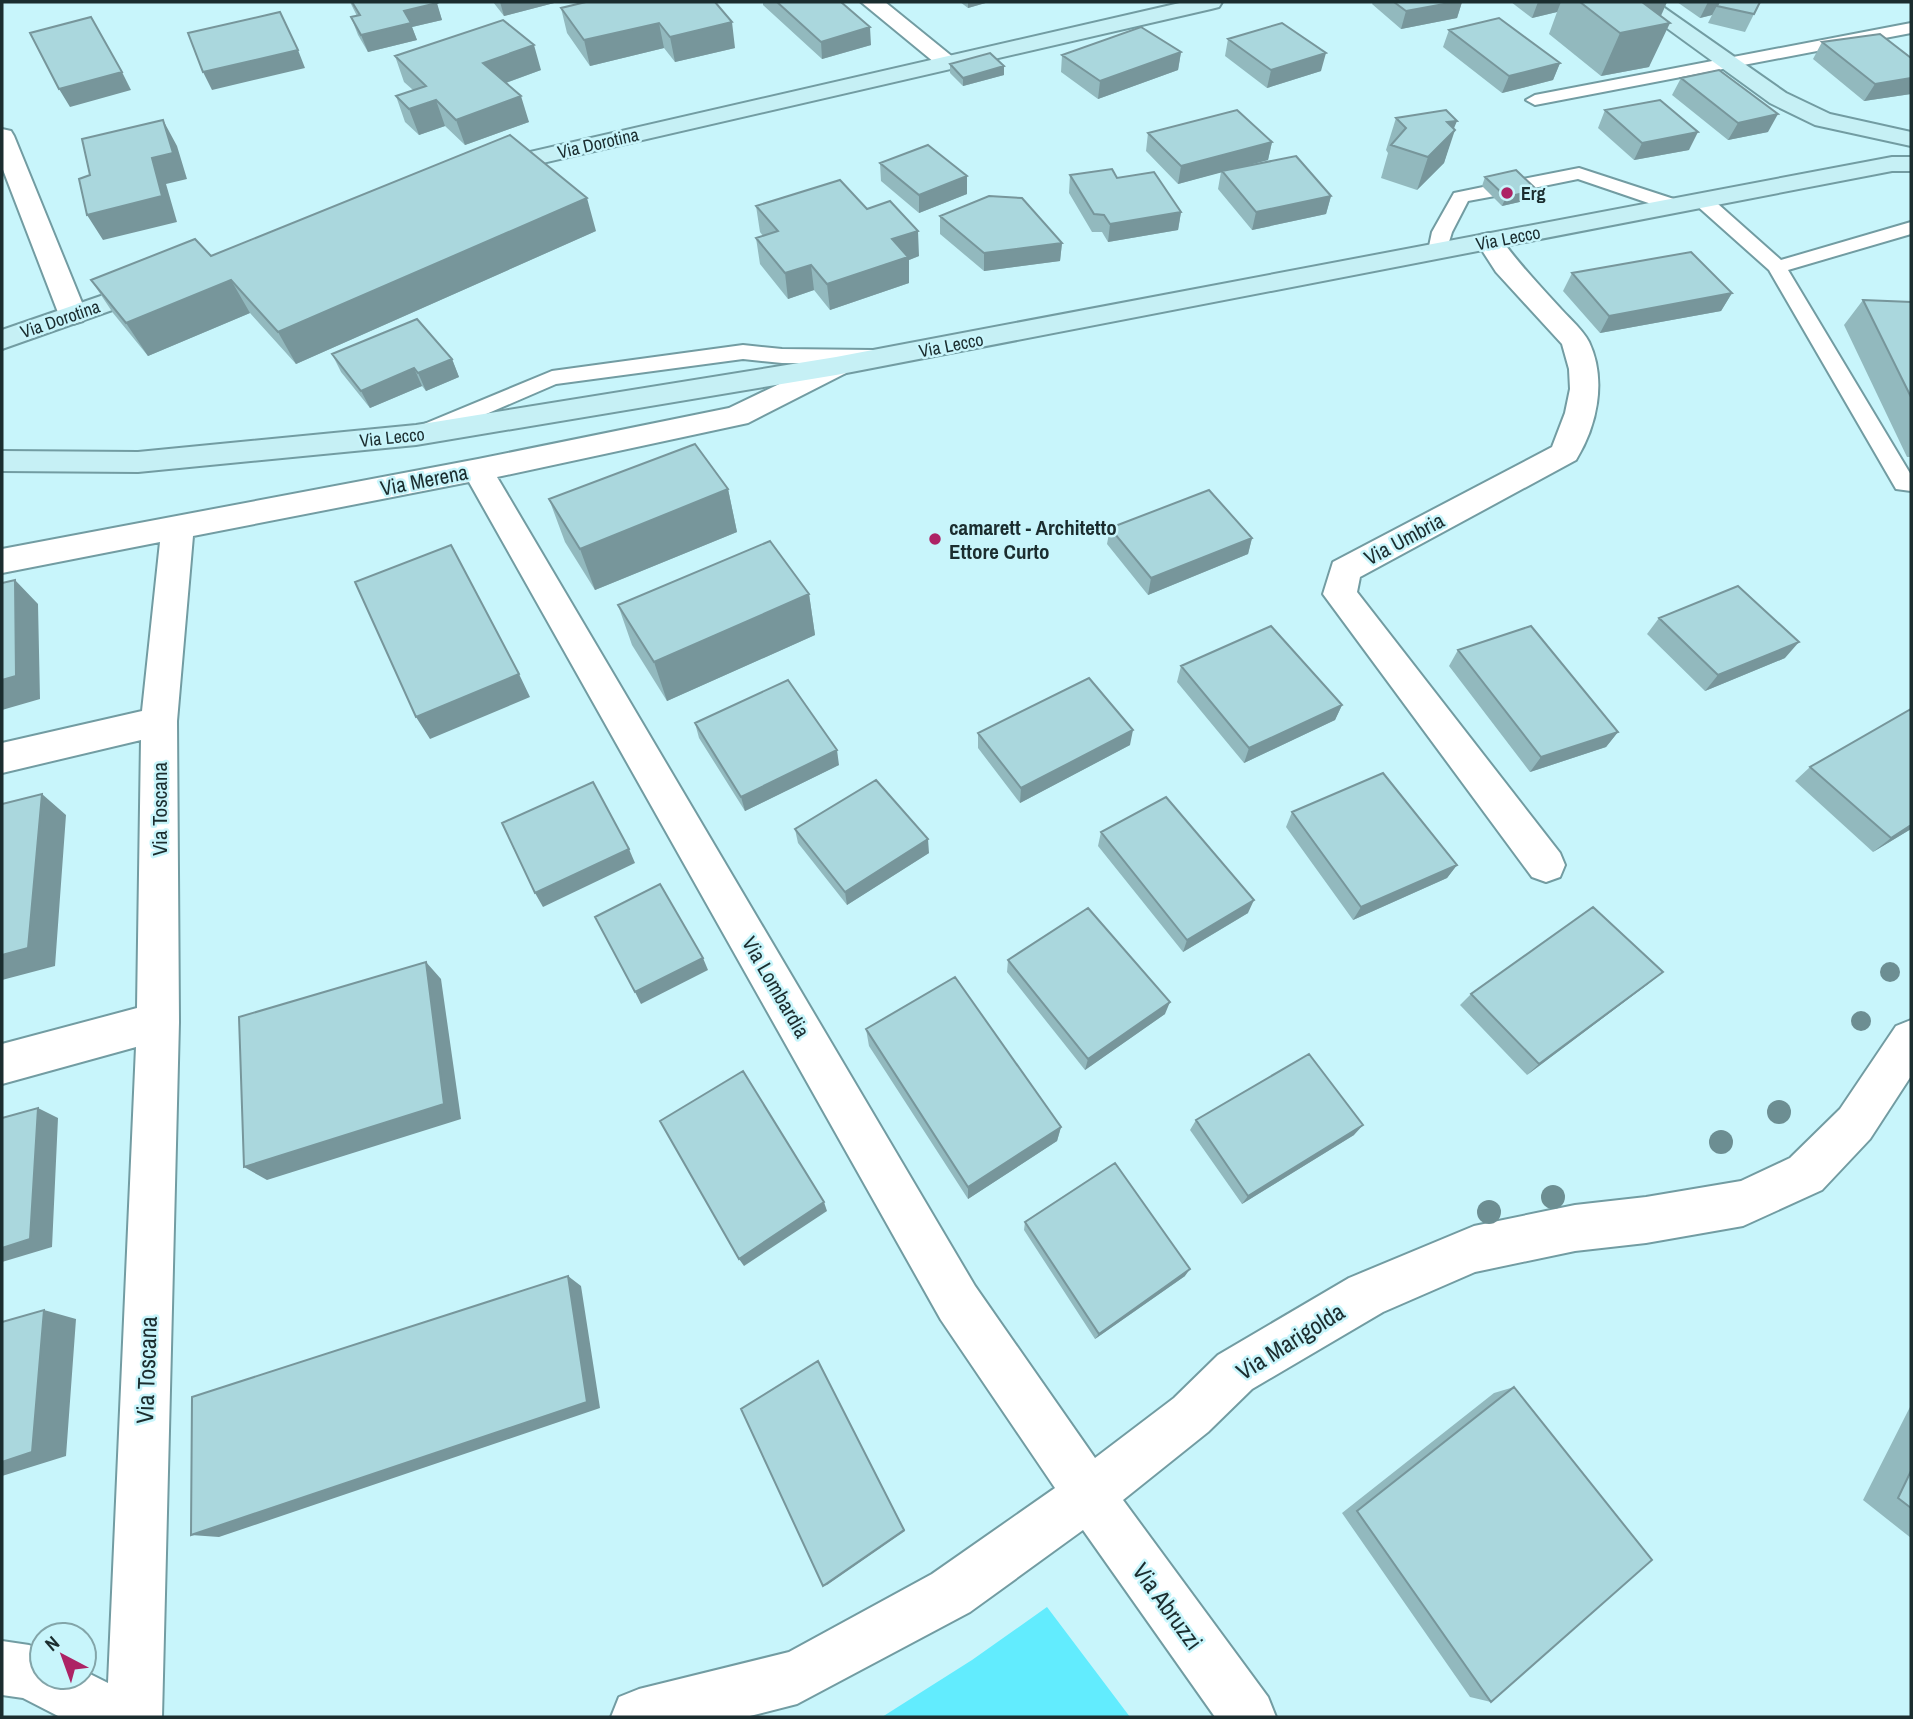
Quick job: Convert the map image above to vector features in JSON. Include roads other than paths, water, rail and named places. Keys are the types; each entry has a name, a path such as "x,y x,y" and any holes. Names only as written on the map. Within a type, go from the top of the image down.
{"main road":[{"name":"Via Dorotina","path":"470,174 1211,2"},
{"path":"1642,2 1778,98 1823,120 1911,139"},
{"name":"Via Lecco","path":"2,461 138,462 416,435 836,366 1905,160"},
{"name":"Via Dorotina","path":"2,340 175,278"}],"street":[{"path":"872,2 948,62"},
{"path":"2,136 73,314"},
{"name":"Via Umbria","path":"1489,241 1506,266 1575,342 1583,369 1585,389 1580,413 1565,453 1345,570 1340,594 1546,865"},
{"name":"Via Merena","path":"2,561 478,470 737,416 836,366"},
{"name":"Via Lombardia","path":"478,470 957,1303 1091,1493"},
{"name":"Via Toscana","path":"134,1717 158,1022 159,721 178,526"},
{"path":"2,758 159,721"},
{"path":"2,1064 158,1022"},
{"name":"Via Marigolda","path":"639,1717 797,1677 951,1593 1091,1493 1191,1415 1235,1372 1366,1295 1474,1249 1575,1227 1646,1220 1743,1203 1806,1174 1855,1124 1911,1040"},
{"name":"Via Abruzzi","path":"1091,1493 1135,1561 1248,1717"},
{"path":"2,1668 29,1672 116,1717"}],"lane":[{"path":"1535,100 1911,28"},
{"path":"1519,186 1578,173 1689,203 1777,267 1904,482 1911,483"},
{"path":"1438,251 1442,232 1461,197 1488,192"},
{"path":"1777,267 1911,228"},
{"path":"416,435 552,378 743,352 782,356 884,357"}],"place":[{"name":"Erg","path":"1507,193"},
{"name":"camarett - Architetto Ettore Curto","path":"935,539"}]}
